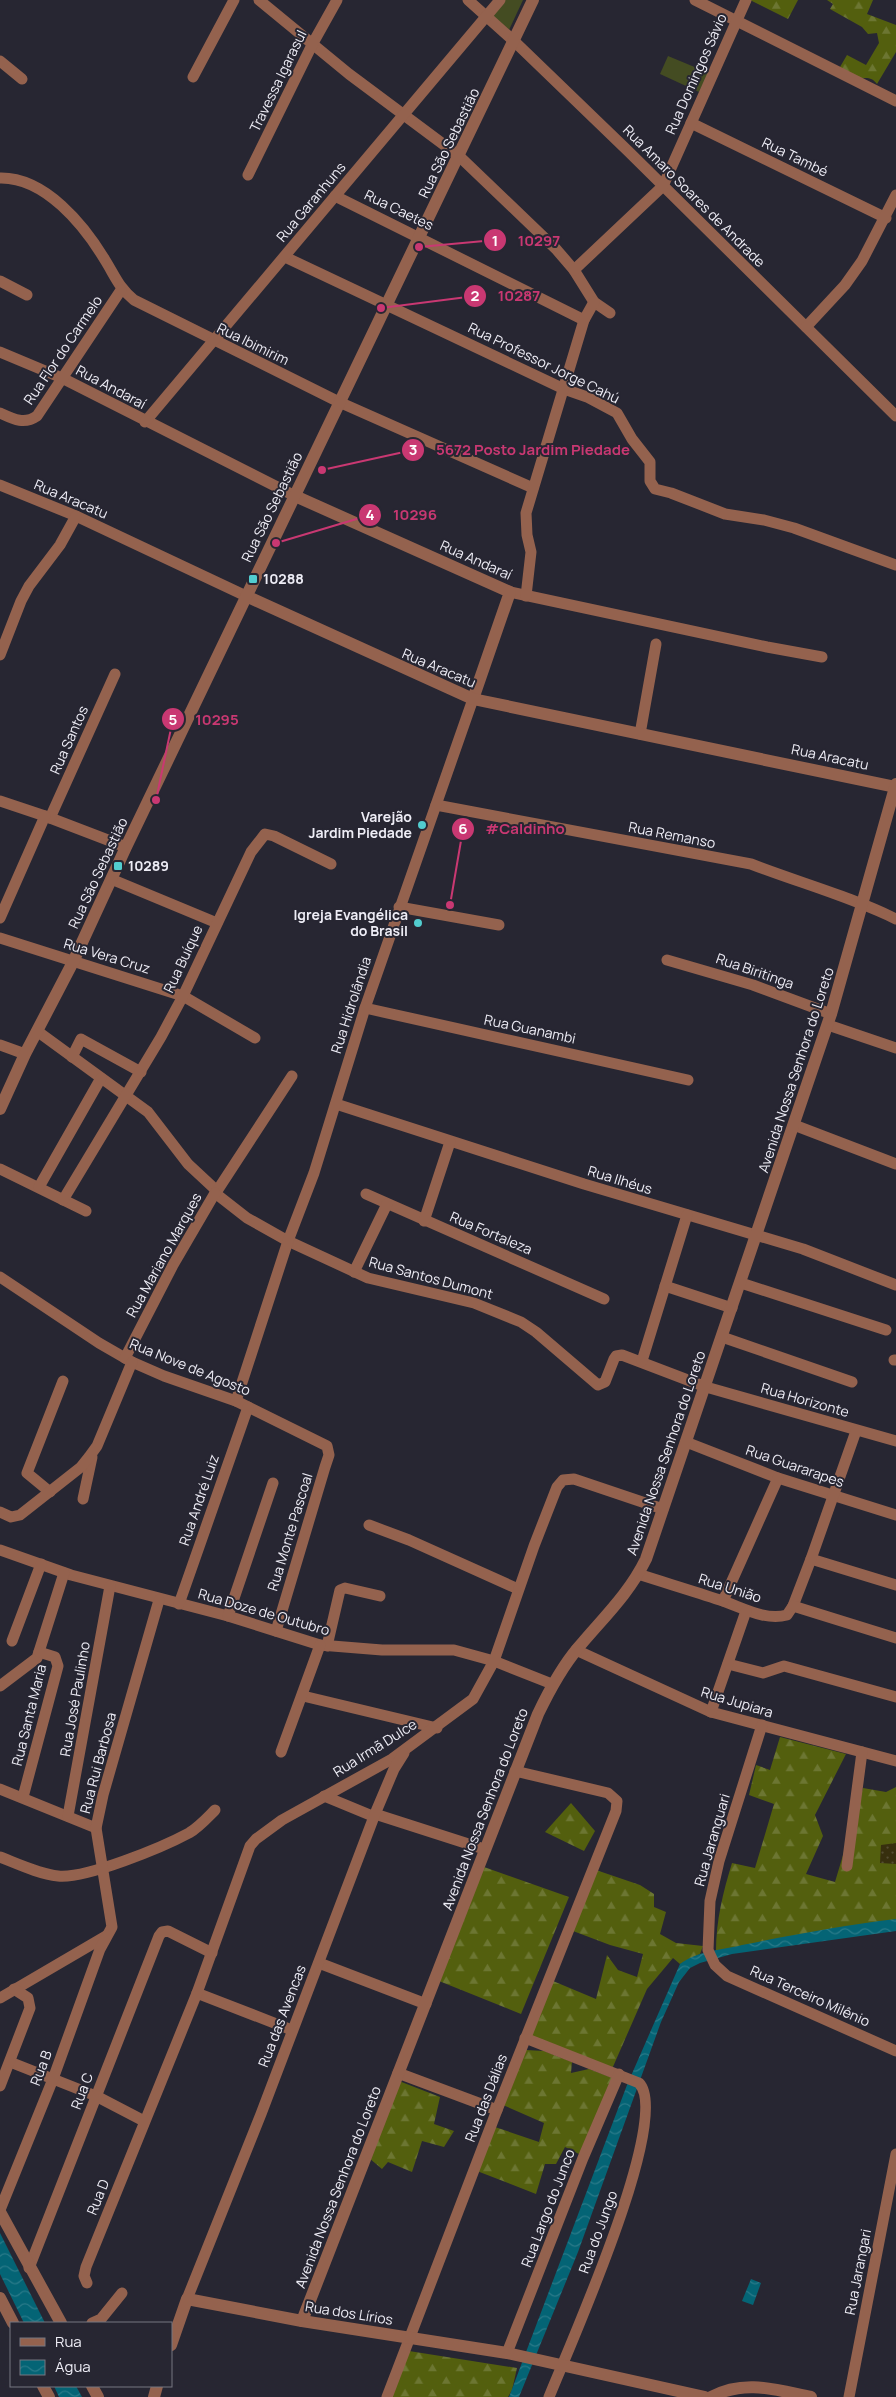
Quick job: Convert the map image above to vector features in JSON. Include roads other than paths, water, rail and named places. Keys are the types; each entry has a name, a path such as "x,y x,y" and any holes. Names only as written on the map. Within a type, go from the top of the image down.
{"street":[{"path":"193,77 234,0"},
{"path":"259,0 334,62 460,156 556,249 574,270 594,302 610,313"},
{"name":"Travessa Igarasul","path":"248,175 313,43 337,0"},
{"name":"Rua Amaro Soares de Andrade","path":"468,0 515,42 896,416"},
{"name":"Rua Garanhuns","path":"146,422 500,0"},
{"name":"Rua São Sebastião","path":"0,1109 25,1054 73,962 339,402 515,42 533,0"},
{"path":"695,0 896,100"},
{"name":"Rua Domingos Sávio","path":"574,270 663,186 746,0"},
{"path":"0,60 22,79"},
{"name":"Rua També","path":"691,123 886,218"},
{"name":"Rua Ibimirim","path":"0,178 34,187 57,200 104,258 121,290 143,305 339,402 533,488"},
{"path":"806,327 845,285 862,262 896,195"},
{"name":"Rua Caetes","path":"335,196 420,236 584,320"},
{"name":"Rua Professor Jorge Cahú","path":"285,257 564,389 587,397 617,413 632,439 650,462 650,482 654,489 671,493 725,514 764,520 794,528 896,565"},
{"path":"0,281 27,295"},
{"name":"Rua Flor do Carmelo","path":"0,413 17,421 26,421 37,416 121,290"},
{"path":"526,596 531,552 527,535 526,513 584,320 594,302"},
{"name":"Rua Andaraí","path":"0,352 62,378 295,496 510,592 822,657"},
{"name":"Rua Aracatu","path":"0,485 76,516 473,700 640,734 895,793"},
{"path":"0,655 25,594 60,545 76,516"},
{"name":"Rua Hidrolândia","path":"236,1401 288,1241 336,1104 365,1008 399,907 510,592"},
{"path":"640,734 656,644"},
{"name":"Rua Santos","path":"0,918 115,674"},
{"name":"Avenida Nossa Senhora do Loreto","path":"302,2321 538,1714 552,1684 576,1650 622,1598 638,1574 706,1387 830,1019 895,793"},
{"path":"0,801 126,847"},
{"name":"Rua Remanso","path":"436,805 752,864 801,884 824,888 896,919"},
{"name":"Rua Buíque","path":"63,1200 141,1072 183,996 251,852 265,834 274,836 331,864"},
{"path":"111,879 217,923"},
{"path":"399,907 499,925"},
{"name":"Rua Vera Cruz","path":"0,938 183,996 255,1038"},
{"name":"Rua Biritinga","path":"667,960 753,985 896,1048"},
{"name":"Rua Guanambi","path":"365,1008 688,1080"},
{"name":"Rua Santos Dumont","path":"37,1031 148,1112 188,1164 216,1192 248,1218 288,1241 368,1278 474,1302 504,1314 536,1332 598,1384 605,1382 614,1359 616,1356 622,1355"},
{"path":"72,1057 81,1039 141,1072"},
{"path":"0,1045 25,1054"},
{"name":"Rua Mariano Marques","path":"0,1512 16,1517 82,1467 92,1453 100,1440 129,1360 173,1264 216,1192 292,1076"},
{"path":"39,1187 102,1078"},
{"name":"Rua Ilhéus","path":"336,1104 450,1142 803,1249 896,1285"},
{"path":"794,1125 896,1164"},
{"path":"424,1221 450,1142"},
{"path":"0,1169 86,1211"},
{"name":"Rua Fortaleza","path":"366,1194 604,1299"},
{"path":"354,1272 387,1204"},
{"path":"642,1361 687,1215"},
{"name":"Rua Nove de Agosto","path":"0,1277 129,1360 164,1376 236,1401 324,1444"},
{"path":"741,1283 886,1330"},
{"path":"665,1286 732,1308"},
{"path":"722,1337 852,1382"},
{"name":"Rua Horizonte","path":"622,1355 642,1361 706,1387 896,1441"},
{"path":"50,1492 27,1473 63,1381"},
{"name":"Rua André Luiz","path":"179,1604 248,1407"},
{"path":"856,1431 793,1606 896,1638"},
{"name":"Rua Guararapes","path":"686,1442 778,1478 896,1514"},
{"name":"Rua Monte Pascoal","path":"276,1631 328,1455 328,1449 324,1444"},
{"path":"83,1499 92,1453"},
{"path":"722,1601 778,1478"},
{"name":"Rua Irmã Dulce","path":"144,2121 197,1993 250,1846 269,1829 392,1759 408,1746 437,1728 473,1699 494,1662 518,1588 558,1487 563,1480 574,1479 663,1509"},
{"path":"228,1616 273,1483"},
{"path":"369,1525 518,1588"},
{"name":"Rua Doze de Outubro","path":"0,1550 64,1573 159,1600 228,1616 323,1646 382,1650 454,1650 494,1662 552,1684"},
{"path":"811,1559 895,1581"},
{"path":"12,1641 41,1564"},
{"path":"0,1686 32,1664 38,1652 64,1573"},
{"name":"Rua União","path":"638,1574 722,1601 746,1611 781,1616 787,1615 793,1606"},
{"name":"Rua José Paulinho","path":"68,1816 110,1586"},
{"path":"281,1752 323,1646 340,1590 345,1588 380,1596"},
{"name":"Rua Rui Barbosa","path":"108,1936 112,1927 105,1895 103,1867 96,1828 103,1795 159,1600"},
{"path":"711,1712 746,1611"},
{"name":"Rua Jupiara","path":"576,1650 711,1712 896,1760"},
{"name":"Rua Santa Maria","path":"23,1798 58,1666 55,1657 38,1652"},
{"path":"728,1664 763,1673 784,1666 896,1697"},
{"path":"303,1696 437,1728"},
{"name":"Rua Jaranguari","path":"713,1963 706,1942 710,1901 719,1861 762,1725"},
{"name":"Rua das Avencas","path":"187,2299 319,1963 375,1814 394,1770 408,1746"},
{"path":"847,1866 862,1752"},
{"name":"Rua das Dálias","path":"388,2397 496,2110 616,1810 617,1801 608,1792 515,1771"},
{"path":"0,1789 96,1828"},
{"path":"324,1796 361,1812 374,1816 375,1814 484,1850"},
{"path":"0,1857 60,1876 70,1876 103,1867 168,1843 191,1832 215,1810"},
{"name":"Rua C","path":"30,2268 159,1936 162,1932 168,1931 212,1952"},
{"path":"0,1998 49,1972 108,1936"},
{"name":"Rua B","path":"0,2211 53,2079 96,1958 108,1936"},
{"path":"319,1963 426,2004"},
{"name":"Rua Terceiro Milênio","path":"713,1963 727,1976 896,2051"},
{"path":"0,2086 30,2008 28,1998 14,1989"},
{"path":"197,1993 292,2030"},
{"path":"525,2038 622,2076"},
{"path":"10,2062 96,2096 144,2121"},
{"path":"398,2073 496,2110"},
{"name":"Rua do Jungo","path":"549,2397 604,2260 636,2171 645,2132 648,2104 644,2088 639,2083 622,2076"},
{"name":"Rua Largo do Junco","path":"507,2354 580,2165 622,2076"},
{"name":"Rua D","path":"87,2283 84,2276 86,2267 144,2121"},
{"name":"Rua Jarangari","path":"849,2397 896,2154"},
{"path":"0,2211 60,2322"},
{"path":"94,2322 101,2319 122,2293"},
{"path":"0,2298 12,2322"},
{"path":"172,2342 187,2299"},
{"name":"Rua dos Lírios","path":"187,2299 302,2321 523,2357 705,2397"},
{"path":"711,2397 735,2387 744,2392 761,2386 811,2397"}],"water":[{"path":"896,1919 896,1931 732,1954 700,1963 690,1968 679,1982 661,2022 578,2252 519,2397 509,2397 627,2085 680,1964 694,1956 718,1950 819,1930"},
{"path":"0,2233 44,2322 24,2322 0,2274"},
{"path":"751,2279 761,2283 753,2305 742,2301"},
{"path":"54,2387 77,2387 82,2397 59,2397"}],"place":[{"name":"10297","path":"419,247"},
{"name":"10287","path":"381,308"},
{"name":"5672 Posto Jardim Piedade","path":"322,470"},
{"name":"10296","path":"276,543"},
{"name":"10288","path":"253,579"},
{"name":"10295","path":"156,800"},
{"name":"Varejão Jardim Piedade","path":"422,825"},
{"name":"10289","path":"118,866"},
{"name":"#Caldinho","path":"450,905"},
{"name":"Igreja Evangélica do Brasil","path":"418,923"}]}
